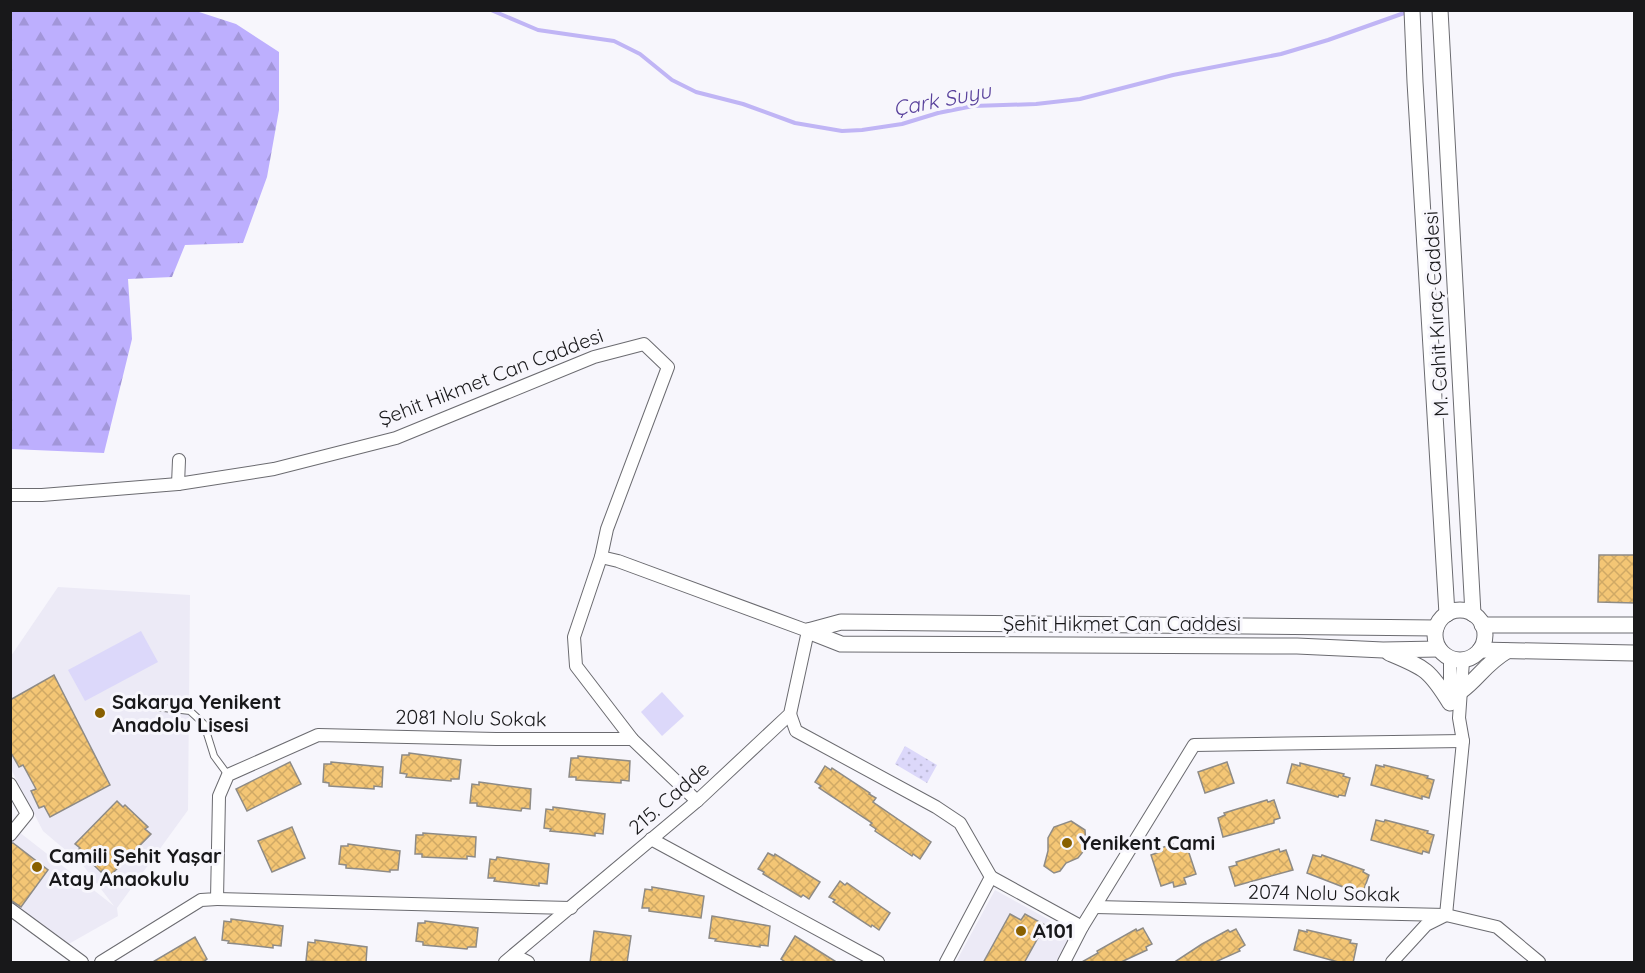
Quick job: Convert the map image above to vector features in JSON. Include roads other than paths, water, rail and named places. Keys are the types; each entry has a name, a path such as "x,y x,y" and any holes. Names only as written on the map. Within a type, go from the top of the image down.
{"street":[{"name":"M. Cahit Kıraç Caddesi","path":"1412,10 1447,614"},
{"name":"M. Cahit Kıraç Caddesi","path":"1440,10 1478,620"},
{"name":"Şehit Hikmet Can Caddesi","path":"10,495 42,495 177,484 274,470 396,438 594,357 644,344 668,367 607,529 601,557 618,561 841,644 1297,646 1451,656"},
{"path":"177,484 179,460"},
{"path":"601,557 574,637 576,666 632,739 697,801"},
{"path":"1478,620 1484,642 1480,650 1469,659 1451,656 1436,643 1436,628 1442,618 1460,610 1478,620 1635,625"},
{"name":"Şehit Hikmet Can Caddesi","path":"808,631 841,622 1436,628"},
{"path":"808,631 790,714 796,731 936,807 960,823 991,877 1082,927"},
{"path":"1383,650 1423,667 1455,698"},
{"path":"1480,650 1635,653"},
{"path":"1455,698 1485,666 1507,651"},
{"path":"1392,963 1426,925 1446,915 1463,741 1455,698 1451,656"},
{"name":"215. Cadde","path":"510,959 697,801 790,714"},
{"name":"2081 Nolu Sokak","path":"228,775 318,735 632,739"},
{"path":"1065,963 1082,927 1194,745 1463,741"},
{"path":"217,898 219,796 228,775"},
{"path":"10,784 27,814 10,835"},
{"path":"651,839 878,963"},
{"path":"946,963 991,877"},
{"path":"101,963 201,900 217,898 570,908"},
{"name":"2074 Nolu Sokak","path":"1095,907 1446,915 1497,927 1539,963"},
{"path":"10,909 82,963"},
{"path":"510,959 528,963"}],"lane":[{"path":"155,707 190,711 204,724 213,756 228,775"}],"waterway":[{"name":"Çark Suyu","path":"491,10 538,30 614,41 640,54 672,80 696,92 743,104 795,123 842,131 902,124 938,113 973,106 1036,104 1080,99 1173,75 1281,54 1407,12"}],"place":[{"name":"Sakarya Yenikent Anadolu Lisesi","path":"100,713"},
{"name":"Yenikent Cami","path":"1067,843"},
{"name":"Camili Şehit Yaşar Atay Anaokulu","path":"37,867"},
{"name":"A101","path":"1021,931"}]}
